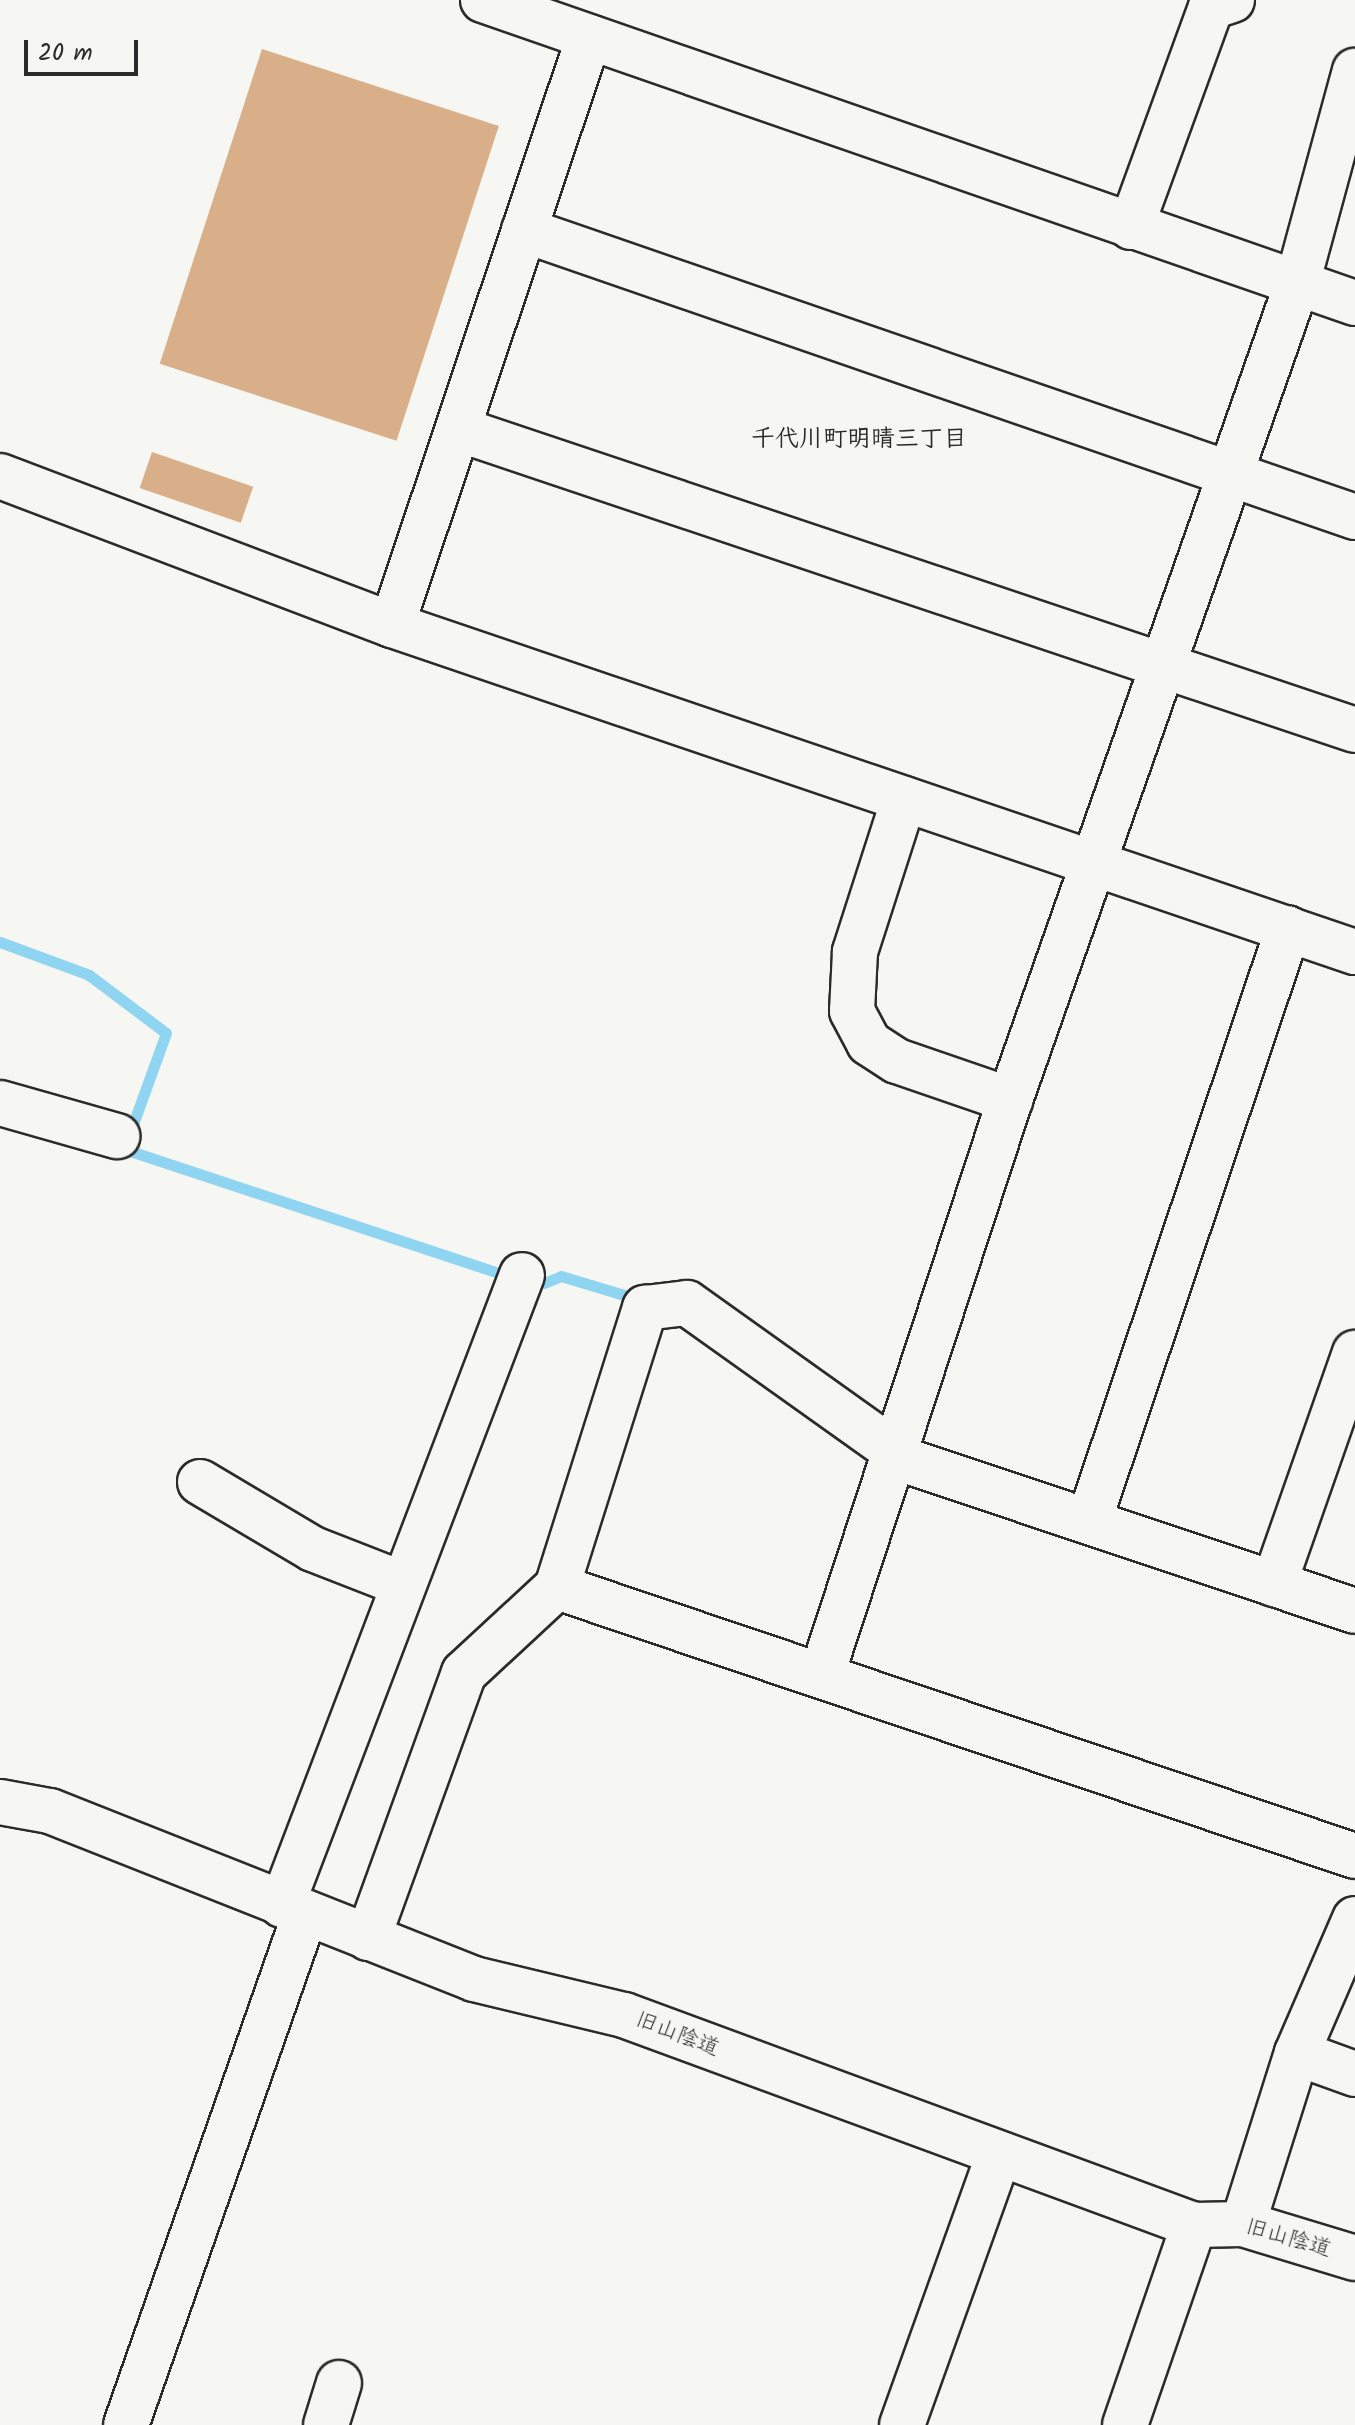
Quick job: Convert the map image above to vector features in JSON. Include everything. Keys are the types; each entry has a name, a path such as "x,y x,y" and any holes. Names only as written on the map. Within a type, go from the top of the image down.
{"street":[{"path":"483,0 1355,303"},
{"path":"1131,227 1215,2"},
{"path":"392,625 589,37"},
{"path":"822,1674 1010,1100 1096,864 1297,284 1355,71"},
{"path":"524,230 1355,517"},
{"path":"458,429 1355,730"},
{"path":"0,476 392,625 1355,952"},
{"path":"904,799 855,952 852,1011 869,1043 897,1061 1010,1100"},
{"path":"1089,1521 1288,929"},
{"path":"0,1103 117,1136"},
{"path":"126,2425 293,1909 403,1584 522,1275"},
{"path":"368,1938 464,1673 557,1587 645,1308 687,1303 896,1449 910,1462 1355,1611"},
{"path":"1274,1584 1355,1353"},
{"path":"200,1482 313,1549 403,1584"},
{"path":"557,1587 1355,1856"},
{"name":"旧山陰道","path":"0,1802 50,1811 474,1979 624,2015 998,2157 1194,2225 1243,2224 1355,2258"},
{"path":"1243,2224 1297,2053 1355,1919"},
{"path":"1297,2053 1355,2074"},
{"path":"902,2425 998,2157"},
{"path":"1125,2425 1194,2225"},
{"path":"326,2425 339,2383"}],"building":[{"path":"262,49 499,126 397,441 160,364"},
{"path":"152,452 253,487 241,523 140,488"}],"waterway":[{"path":"0,942 89,975 166,1033 124,1149 507,1276"},
{"path":"544,1283 561,1276 624,1295"}],"district":[{"name":"千代川町明晴三丁目","path":"859,440"}]}
